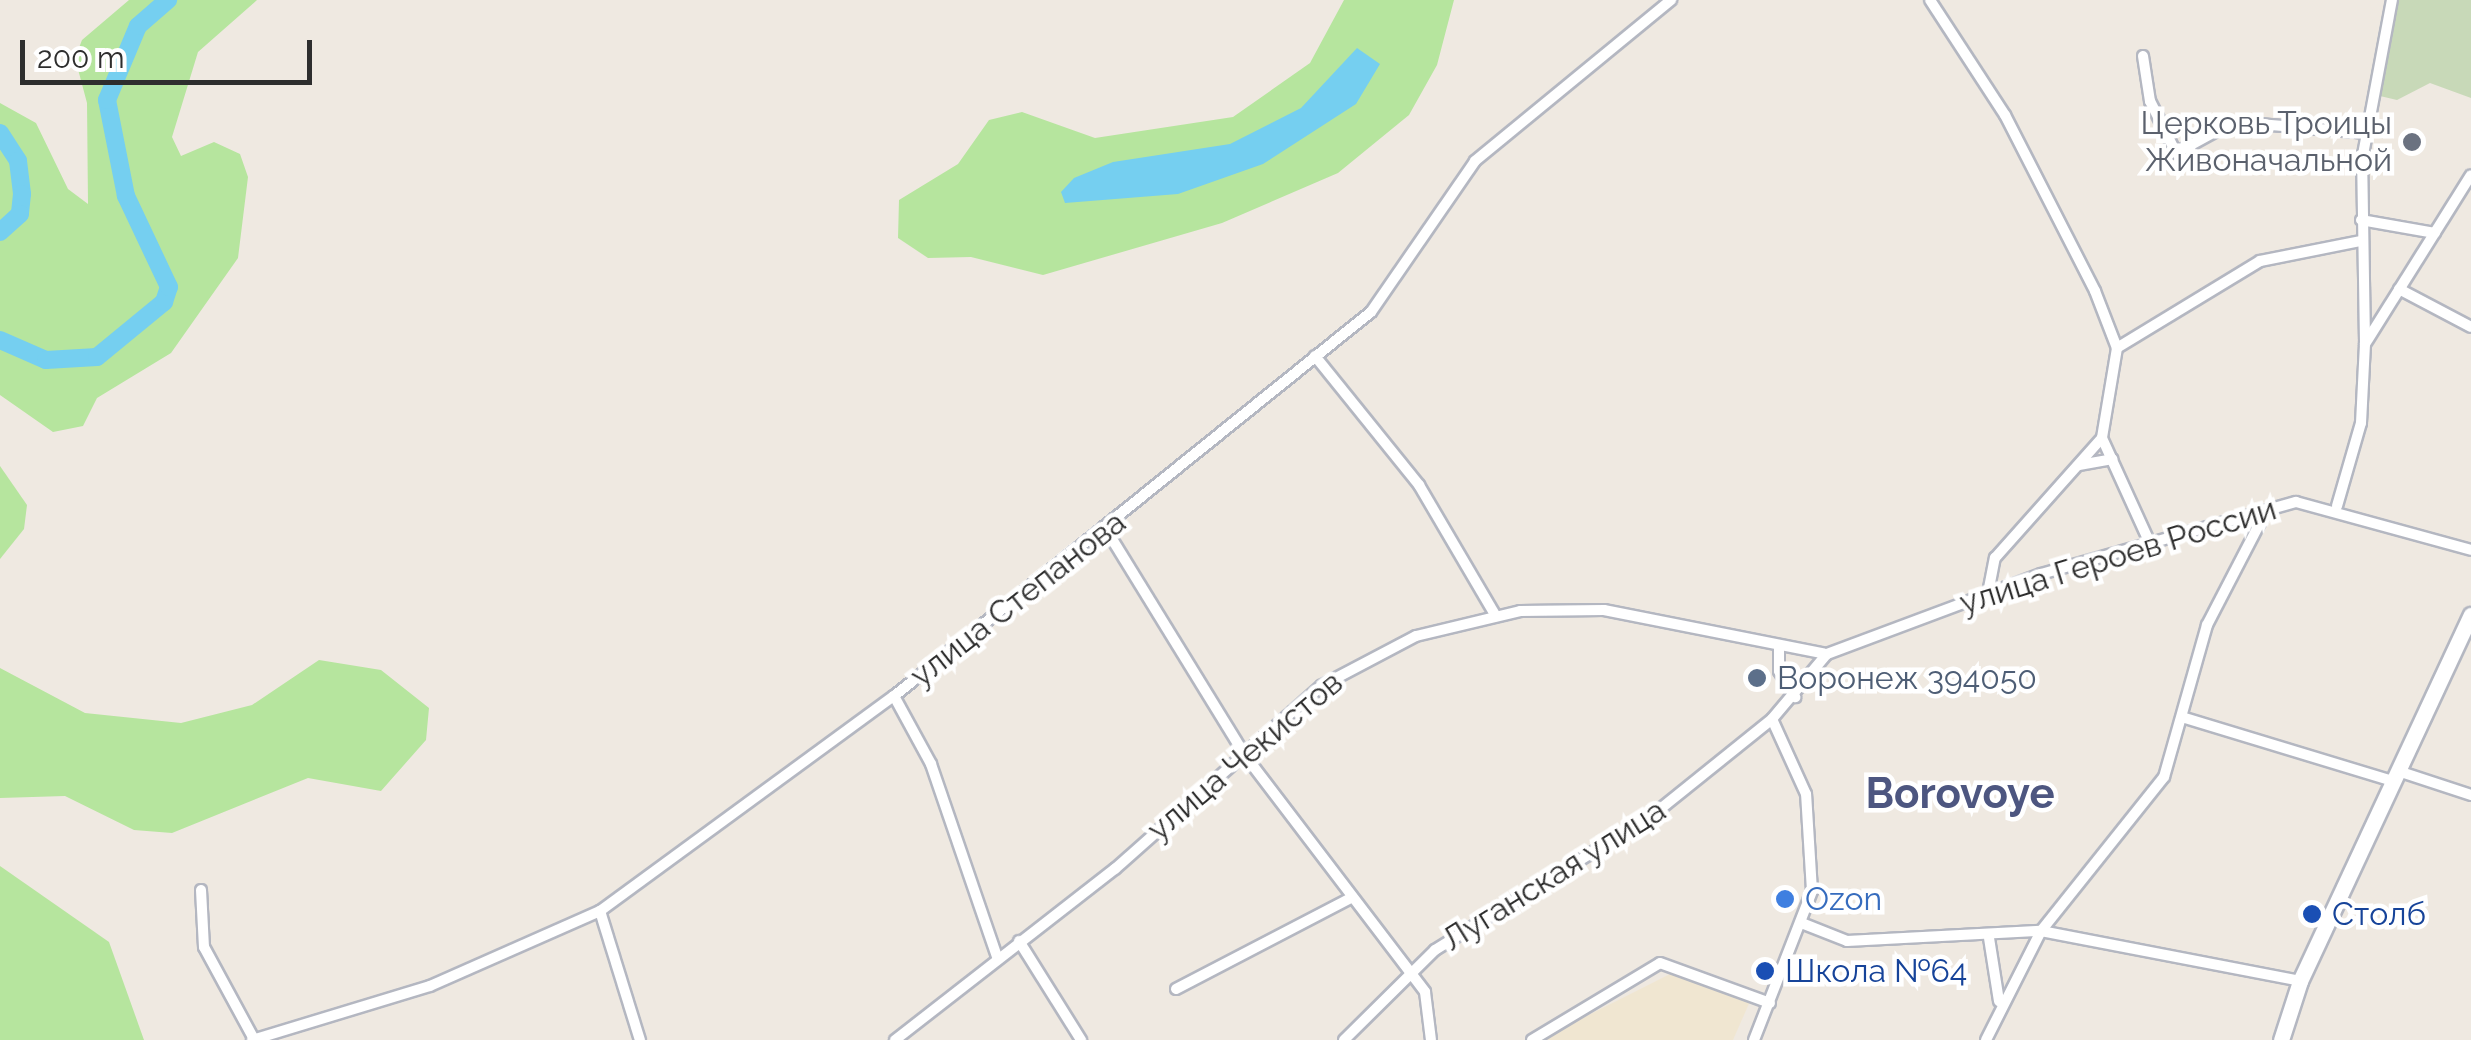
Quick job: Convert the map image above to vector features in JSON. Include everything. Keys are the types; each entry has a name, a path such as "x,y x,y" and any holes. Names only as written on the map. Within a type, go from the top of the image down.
{"street":[{"name":"улица Степанова","path":"253,1040 430,986 600,911 894,696 1107,532 1370,312 1475,160 1671,0"},
{"path":"1930,0 2005,115 2117,348 2102,438 1996,558 1988,593"},
{"path":"2337,506 2361,423 2365,344 2360,241 2367,132 2391,3 2377,0"},
{"path":"2143,56 2150,100 2176,153 2222,128 2259,124 2367,132"},
{"path":"2365,344 2471,175"},
{"path":"2361,220 2435,232"},
{"path":"2117,348 2260,260 2360,241"},
{"path":"2400,289 2471,327"},
{"path":"1315,356 1419,485 1496,616"},
{"path":"2102,438 2150,541"},
{"path":"2074,468 2112,459"},
{"name":"улица Героев России","path":"1828,654 1988,593 2150,541 2264,515 2296,502 2337,506 2471,550"},
{"path":"1986,1040 1998,1001 2041,931 2164,776 2185,718 2207,625 2264,515"},
{"path":"1107,532 1244,754 1426,992 1431,1040"},
{"name":"улица Чекистов","path":"896,1040 1359,661 1496,616 1604,610 1778,648 1828,654"},
{"path":"2281,1040 2300,982 2471,615"},
{"path":"1778,648 1779,671 1796,696"},
{"path":"1754,1040 1804,924 1813,864 1806,794 1772,719 1796,696 1828,654"},
{"path":"894,696 931,764 997,957"},
{"path":"2185,718 2471,795"},
{"name":"Луганская улица","path":"1344,1040 1412,977 1435,950 1654,814 1772,719"},
{"path":"201,890 204,947 253,1040"},
{"path":"1176,989 1353,896"},
{"path":"600,911 640,1040"},
{"path":"1804,924 1847,942 1989,938 2041,931 2300,982"},
{"path":"1989,938 1998,1001"},
{"path":"1019,940 1081,1040"},
{"path":"1532,1040 1660,963 1770,1003"}],"shaded area":[{"path":"1678,970 1751,999 1733,1040 1539,1040"}],"green space":[{"path":"129,0 257,0 198,52 172,137 181,156 214,142 240,154 248,177 238,258 171,353 97,398 83,426 53,432 0,395 0,103 36,123 68,189 88,204 87,103 75,58 82,40"},
{"path":"1344,0 1454,0 1437,65 1409,115 1338,173 1222,223 1043,275 971,257 928,258 898,238 899,200 958,164 989,120 1022,112 1095,138 1233,117 1310,63"},
{"path":"2398,0 2471,0 2471,98 2430,83 2397,100 2380,96"},
{"path":"0,466 27,505 24,529 0,559"},
{"path":"319,660 381,670 429,708 426,740 381,791 308,778 172,833 134,830 65,796 0,798 0,668 85,713 181,723 252,705"},
{"path":"0,866 109,942 144,1040 0,1040"}],"water":[{"path":"1357,48 1380,64 1356,104 1263,164 1178,194 1065,203 1061,192 1074,178 1113,162 1230,144 1301,108"}],"waterway":[{"path":"0,340 46,360 97,357 164,302 169,287 126,196 107,100 138,26 168,0"},
{"path":"0,133 18,161 22,194 20,214 0,232"}],"place":[{"name":"Церковь Троицы Живоначальной","path":"2412,142"},
{"name":"Воронеж 394050","path":"1757,678"},
{"name":"Ozon","path":"1785,899"},
{"name":"Столб","path":"2312,914"},
{"name":"Школа №64","path":"1765,971"}],"district":[{"name":"Borovoye","path":"1960,794"}]}
